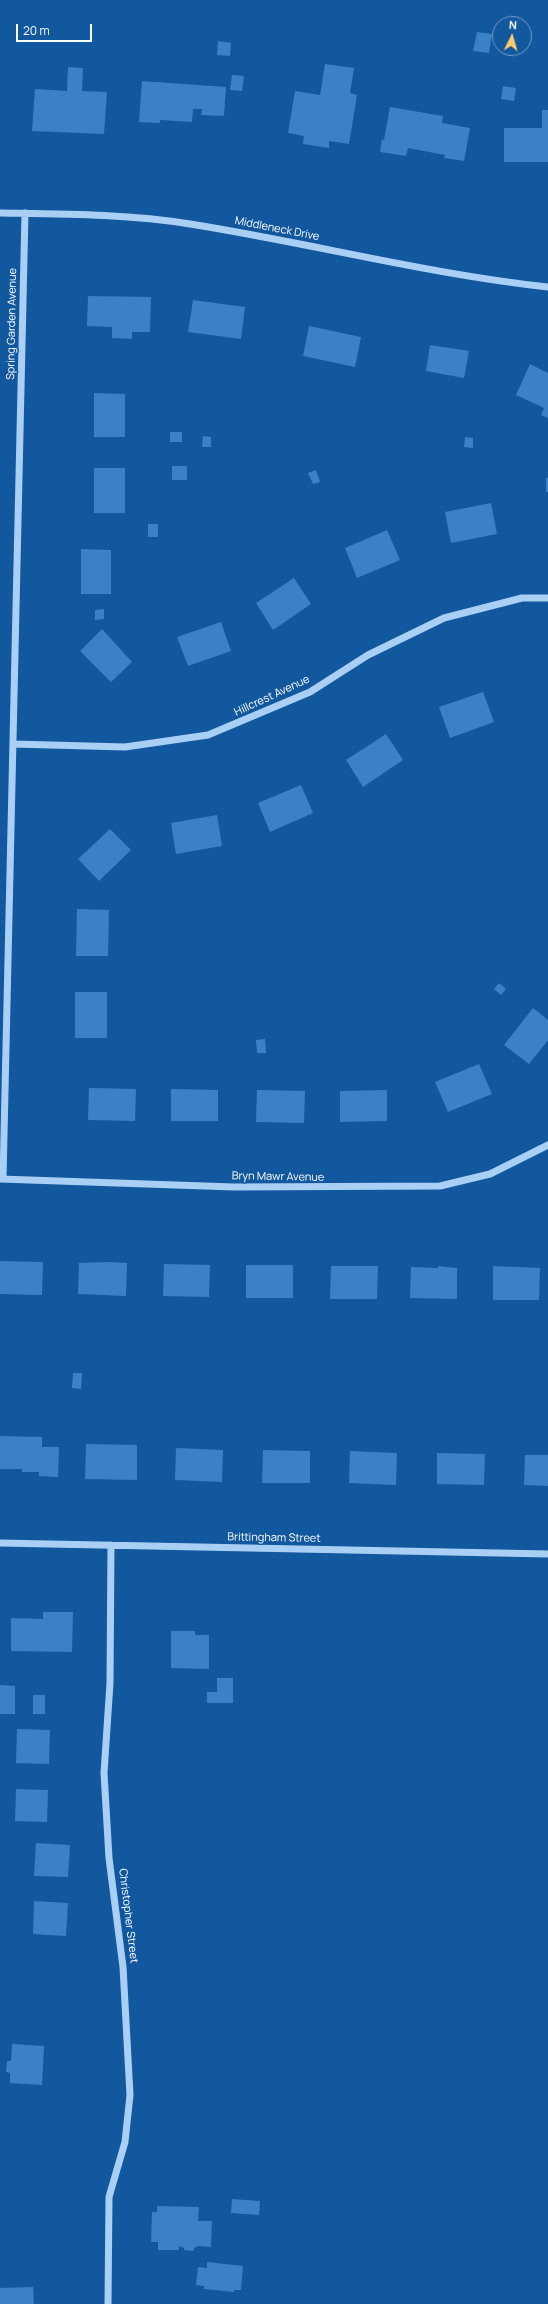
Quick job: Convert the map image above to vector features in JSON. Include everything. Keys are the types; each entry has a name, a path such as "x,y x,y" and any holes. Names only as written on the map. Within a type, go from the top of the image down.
{"street":[{"name":"Middleneck Drive","path":"0,213 114,217 188,224 446,272 548,287"},
{"name":"Spring Garden Avenue","path":"1,1179 25,213"},
{"name":"Hillcrest Avenue","path":"13,744 125,747 208,735 310,692 368,655 444,618 522,598 548,598"},
{"name":"Bryn Mawr Avenue","path":"1,1179 234,1187 440,1186 490,1174 548,1145"},
{"name":"Brittingham Street","path":"0,1543 548,1554"},
{"name":"Christopher Street","path":"108,2304 109,2198 125,2142 130,2095 123,1967 109,1858 104,1773 110,1683 111,1545"}],"building":[{"path":"477,32 492,34 489,53 473,51"},
{"path":"218,41 231,43 230,56 217,55"},
{"path":"325,64 354,68 350,93 357,95 349,144 329,141 329,148 303,144 304,136 288,133 295,91 320,95"},
{"path":"68,67 83,68 82,91 107,92 104,134 32,131 35,89 67,91"},
{"path":"232,75 244,76 242,91 230,90"},
{"path":"142,81 226,87 224,116 201,115 202,109 193,109 192,122 160,120 160,123 139,122"},
{"path":"503,86 516,88 514,101 501,99"},
{"path":"390,107 443,116 442,123 470,128 464,161 444,158 445,155 408,148 406,156 380,152 382,139 384,140"},
{"path":"542,110 548,110 548,162 504,162 504,128 542,128"},
{"path":"88,296 151,297 150,332 132,332 132,339 112,338 112,327 87,326"},
{"path":"193,300 245,307 241,339 188,332"},
{"path":"309,326 361,337 355,367 303,356"},
{"path":"430,345 469,351 464,378 426,371"},
{"path":"530,364 548,373 548,418 541,415 544,408 516,395"},
{"path":"94,393 125,394 125,437 94,437"},
{"path":"170,432 182,432 182,442 170,442"},
{"path":"203,436 211,437 211,447 202,447"},
{"path":"465,437 473,438 473,448 464,447"},
{"path":"172,466 187,466 187,480 172,480"},
{"path":"94,468 125,468 125,513 94,513"},
{"path":"316,470 320,482 313,484 308,473"},
{"path":"546,478 548,478 548,492 546,492"},
{"path":"491,503 497,534 451,543 445,512"},
{"path":"148,524 158,524 158,537 148,537"},
{"path":"387,530 400,560 357,578 345,548"},
{"path":"81,549 111,550 111,594 81,594"},
{"path":"294,578 311,604 273,630 256,603"},
{"path":"104,609 104,619 95,620 95,610"},
{"path":"221,622 231,651 188,666 177,637"},
{"path":"102,629 132,662 111,682 80,651"},
{"path":"483,692 494,722 450,738 439,707"},
{"path":"386,734 403,760 363,787 346,760"},
{"path":"301,785 313,813 270,832 258,803"},
{"path":"217,815 222,846 176,854 171,823"},
{"path":"110,829 131,850 99,881 78,859"},
{"path":"77,909 109,910 108,956 76,956"},
{"path":"499,983 506,989 501,995 494,989"},
{"path":"75,992 107,992 107,1038 75,1038"},
{"path":"533,1008 548,1020 548,1040 529,1064 504,1045"},
{"path":"265,1039 266,1053 257,1053 256,1040"},
{"path":"479,1064 492,1094 448,1112 435,1082"},
{"path":"89,1088 136,1089 135,1121 88,1120"},
{"path":"171,1089 218,1090 218,1121 171,1121"},
{"path":"257,1090 305,1091 304,1123 256,1122"},
{"path":"387,1090 387,1121 340,1122 340,1091"},
{"path":"0,1261 43,1262 42,1295 0,1294"},
{"path":"79,1263 127,1263 126,1296 78,1294"},
{"path":"164,1264 210,1265 209,1297 163,1296"},
{"path":"246,1265 293,1265 293,1298 246,1298"},
{"path":"331,1266 378,1266 377,1299 330,1299"},
{"path":"438,1266 457,1268 457,1299 410,1298 411,1267 438,1268"},
{"path":"493,1266 540,1268 539,1300 493,1300"},
{"path":"73,1373 82,1373 81,1389 72,1388"},
{"path":"0,1436 42,1437 42,1447 59,1447 58,1477 39,1476 39,1472 22,1472 22,1469 0,1469"},
{"path":"86,1444 137,1445 137,1480 85,1479"},
{"path":"176,1448 223,1450 222,1482 175,1480"},
{"path":"263,1450 310,1451 310,1483 262,1483"},
{"path":"350,1451 397,1453 396,1485 349,1483"},
{"path":"437,1453 485,1454 484,1485 437,1484"},
{"path":"525,1455 548,1455 548,1486 524,1485"},
{"path":"43,1612 73,1612 72,1652 11,1651 11,1618 43,1619"},
{"path":"171,1631 195,1631 195,1635 209,1635 209,1669 171,1668"},
{"path":"217,1678 233,1678 233,1703 207,1703 207,1692 217,1692"},
{"path":"0,1685 15,1686 15,1714 0,1714"},
{"path":"33,1695 45,1695 45,1714 33,1714"},
{"path":"17,1729 50,1730 49,1764 16,1763"},
{"path":"16,1789 48,1790 47,1822 15,1821"},
{"path":"36,1843 70,1845 68,1877 34,1876"},
{"path":"34,1901 68,1903 66,1936 33,1934"},
{"path":"12,2044 44,2046 42,2085 10,2083 10,2073 6,2072 7,2061 11,2061"},
{"path":"232,2199 260,2201 259,2215 231,2213"},
{"path":"157,2206 199,2207 198,2221 212,2221 211,2247 198,2246 194,2248 194,2251 184,2250 184,2248 179,2246 179,2250 158,2250 158,2242 151,2242 152,2212 157,2212"},
{"path":"207,2262 243,2266 241,2290 234,2290 234,2292 204,2289 204,2286 196,2285 198,2267 207,2268"},
{"path":"33,2287 34,2304 0,2304 0,2288"}]}
